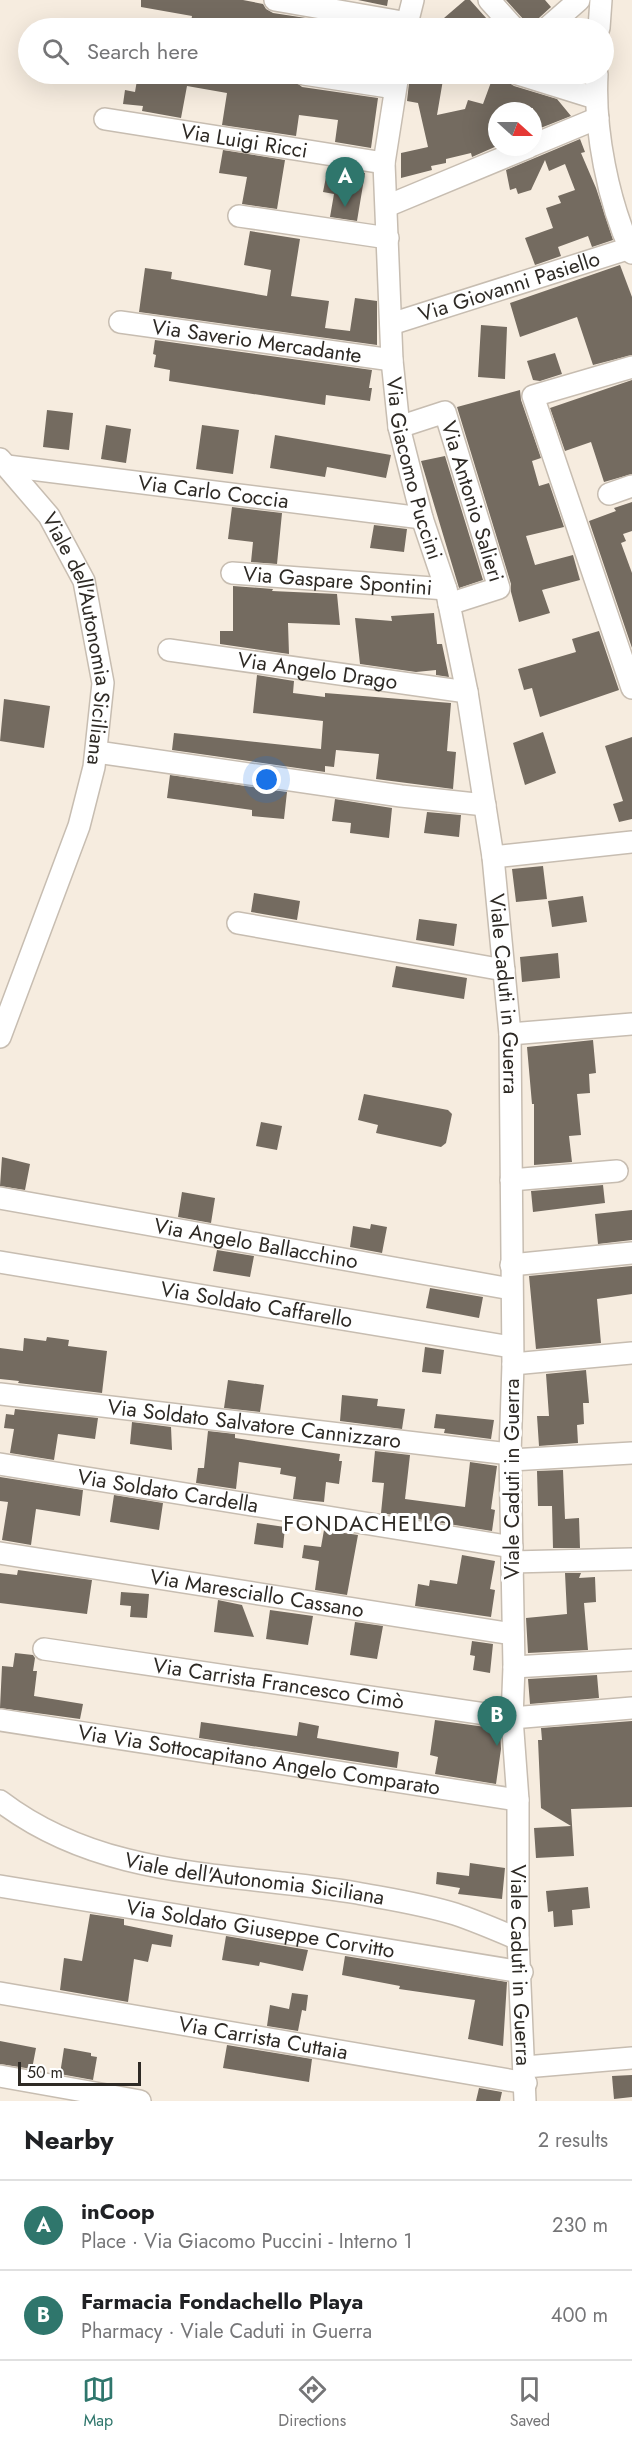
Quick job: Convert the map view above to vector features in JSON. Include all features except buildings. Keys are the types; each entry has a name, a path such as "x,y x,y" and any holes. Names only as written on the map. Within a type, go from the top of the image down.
{"street":[{"path":"275,0 366,18"},
{"path":"409,18 413,0"},
{"path":"489,0 505,18"},
{"path":"558,18 579,0"},
{"path":"600,18 601,0"},
{"name":"Via Giacomo Puccini","path":"397,84 384,163 392,360 399,427 422,518 447,596 467,692 493,857"},
{"path":"541,84 597,108"},
{"path":"597,84 597,108 606,177 631,250"},
{"path":"542,140 597,108"},
{"name":"Via Luigi Ricci","path":"105,119 384,163"},
{"path":"387,206 507,156"},
{"path":"239,216 388,238"},
{"name":"Via Giovanni Pasiello","path":"391,324 631,250"},
{"name":"Via Saverio Mercadante","path":"120,322 392,360"},
{"path":"632,368 533,396 632,688"},
{"name":"Via Antonio Salieri","path":"399,427 445,412 499,588 447,596"},
{"name":"Via Carlo Coccia","path":"4,462 422,518"},
{"name":"Viale dell'Autonomia Siciliana","path":"0,1037 79,826 97,752 104,683 84,581 49,516 4,462"},
{"path":"609,494 632,486"},
{"name":"Via Gaspare Spontini","path":"232,573 447,596"},
{"name":"Via Angelo Drago","path":"169,650 467,692"},
{"path":"97,752 401,796 485,805"},
{"path":"493,857 632,842"},
{"name":"Viale Caduti in Guerra","path":"493,857 510,1034 512,1355 510,1457 514,1667 512,1718 518,1800 519,1939 525,2084"},
{"path":"238,923 504,970"},
{"path":"510,1034 632,1024"},
{"path":"511,1180 617,1171"},
{"name":"Via Angelo Ballacchino","path":"0,1198 511,1289"},
{"path":"511,1265 632,1253"},
{"name":"Via Soldato Caffarello","path":"0,1262 512,1355 632,1353"},
{"name":"Via Soldato Salvatore Cannizzaro","path":"0,1394 510,1457 632,1453"},
{"name":"Via Soldato Cardella","path":"0,1464 512,1555 632,1559"},
{"name":"Via Maresciallo Cassano","path":"0,1553 513,1634"},
{"name":"Via Carrista Francesco Cimò","path":"44,1649 512,1718 632,1708"},
{"path":"514,1667 632,1660"},
{"name":"Via Via Sottocapitano Angelo Comparato","path":"0,1720 518,1800"},
{"name":"Viale dell'Autonomia Siciliana","path":"0,1801 21,1817 66,1841 107,1856 160,1869 356,1893 453,1914 519,1939"},
{"name":"Via Soldato Giuseppe Corvitto","path":"0,1886 522,1972"},
{"name":"Via Carrista Cuttaia","path":"0,1993 525,2084 632,2058"},
{"path":"0,2076 140,2101"}],"place":[{"name":"inCoop","path":"345,207"},
{"name":"Farmacia Fondachello Playa","path":"497,1746"}],"district":[{"name":"FONDACHELLO","path":"368,1523"}]}
